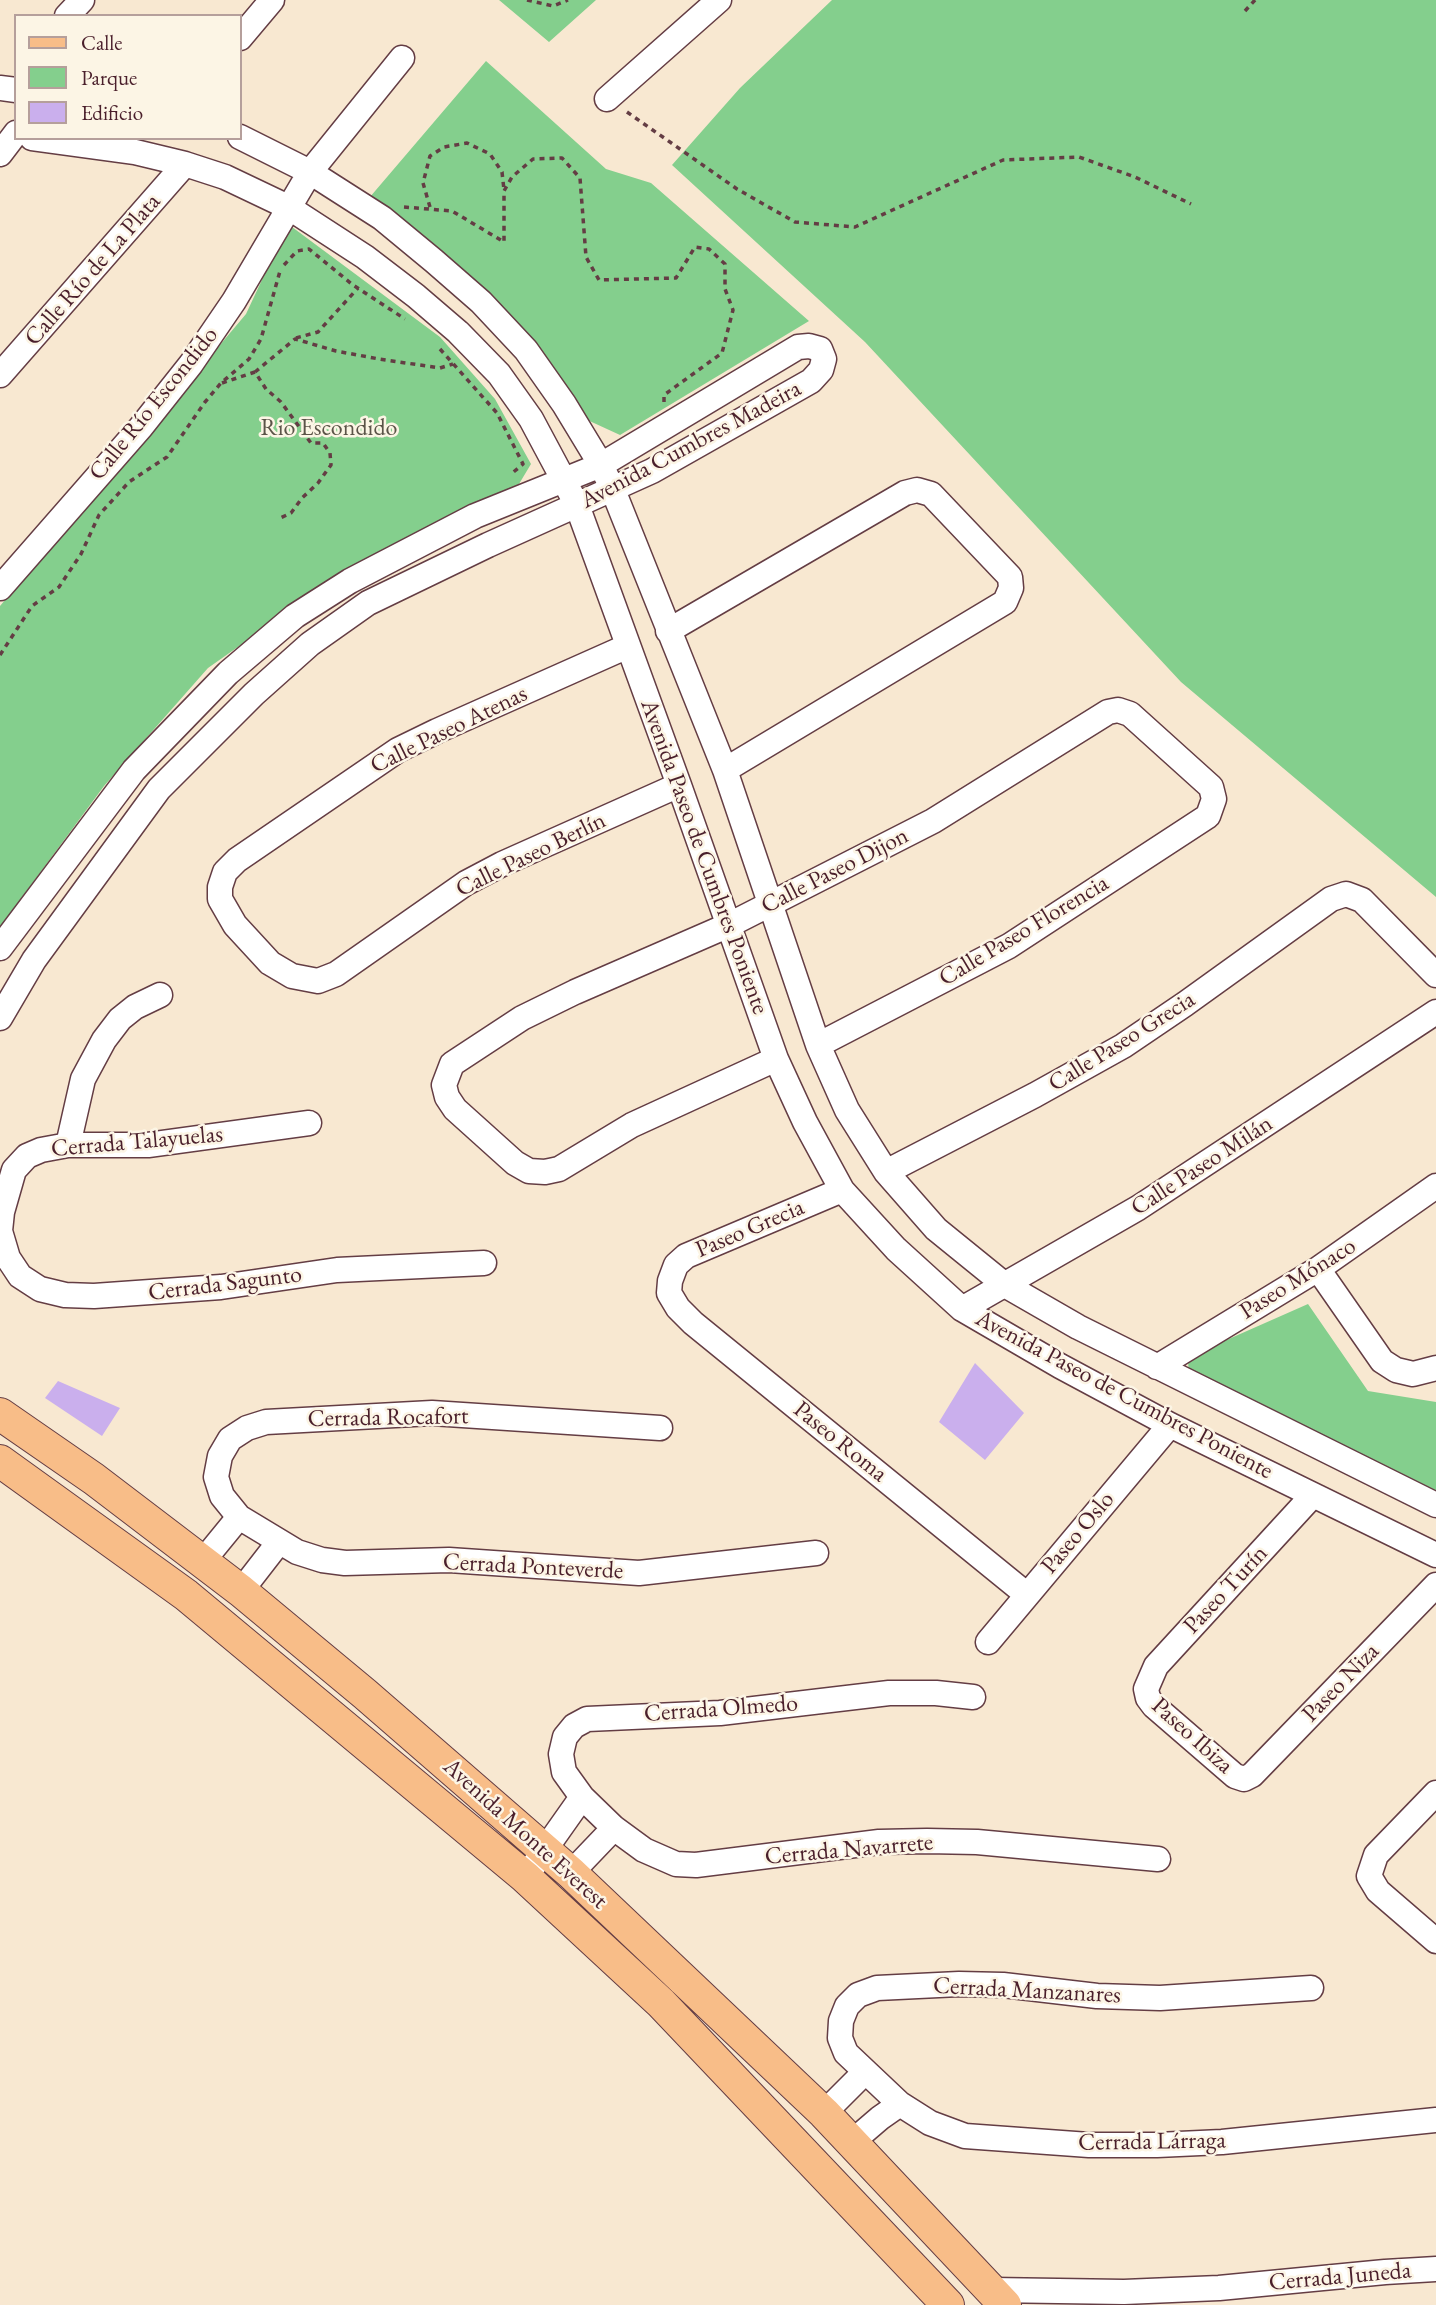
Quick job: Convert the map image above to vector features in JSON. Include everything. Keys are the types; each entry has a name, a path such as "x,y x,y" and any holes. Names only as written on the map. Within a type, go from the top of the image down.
{"main road":[{"name":"Avenida Monte Everest","path":"0,1414 94,1479 241,1591 365,1694 571,1873 824,2113 998,2298"},
{"name":"Avenida Monte Everest","path":"0,1461 186,1595 525,1877 661,2003 948,2305"},
{"path":"339,1722 365,1694"},
{"path":"661,2003 687,1982"}],"street":[{"path":"69,14 82,0"},
{"path":"242,36 272,0"},
{"path":"607,99 715,1"},
{"name":"Calle Río Escondido","path":"0,588 141,427 191,363 234,301 310,172 402,58"},
{"path":"0,154 14,136"},
{"name":"Avenida Paseo de Cumbres Poniente","path":"242,138 310,172 382,218 481,302 526,350 564,404 613,490 724,770 818,1045 847,1110 886,1172 936,1229 1004,1285 1077,1327 1436,1505"},
{"name":"Avenida Paseo de Cumbres Poniente","path":"47,140 135,152 185,164 225,177 288,207 365,257 458,332 499,374 531,419 577,505 776,1059 805,1122 842,1190 895,1249 962,1309 1060,1366 1170,1425 1436,1555"},
{"name":"Calle Río de La Plata","path":"0,376 185,164"},
{"name":"Avenida Cumbres Madeira","path":"0,948 134,770 228,673 295,615 349,581 475,516 601,465 798,347 820,349 824,359 821,370 811,381 663,465 488,545 358,610 310,644 254,694 159,789 34,960 0,1018"},
{"path":"667,631 905,493 917,490 931,494 1010,577 1012,588 1005,602 724,770"},
{"name":"Calle Paseo Atenas","path":"318,981 292,976 271,963 252,946 225,911 220,899 220,887 225,872 237,860 398,750 628,646"},
{"name":"Calle Paseo Dijon","path":"776,1059 632,1125 559,1169 545,1172 529,1171 515,1163 455,1109 447,1097 444,1085 446,1075 453,1065 522,1018 729,925 933,821 1108,712 1118,710 1130,714 1212,787 1214,799"},
{"path":"134,770 159,789"},
{"name":"Calle Paseo Berlín","path":"318,981 336,974 466,883 502,864 679,785"},
{"name":"Calle Paseo Florencia","path":"818,1045 1009,946 1208,816 1214,799"},
{"path":"47,883 75,902"},
{"name":"Calle Paseo Grecia","path":"886,1172 1123,1046 1331,899 1346,894 1362,900 1436,975"},
{"path":"68,1145 83,1079 104,1040 120,1019 135,1007 160,995"},
{"name":"Calle Paseo Milán","path":"962,1309 1138,1208 1436,1013"},
{"name":"Cerrada Talayuelas","path":"2,1211 14,1170 27,1156 41,1150 68,1145 148,1145 309,1123"},
{"name":"Paseo Mónaco","path":"1157,1367 1318,1269 1436,1186"},
{"name":"Paseo Grecia","path":"670,1281 676,1265 686,1256 842,1190"},
{"name":"Cerrada Sagunto","path":"2,1211 8,1258 20,1276 40,1289 65,1295 123,1295 221,1287 337,1270 484,1264"},
{"path":"1318,1269 1382,1361 1396,1370 1425,1371"},
{"name":"Paseo Roma","path":"670,1281 669,1293 677,1308 693,1323 1026,1594"},
{"name":"Cerrada Rocafort","path":"248,1523 222,1496 216,1477 220,1456 230,1439 247,1428 266,1422 432,1412 660,1428"},
{"name":"Paseo Oslo","path":"988,1642 1170,1425"},
{"name":"Paseo Turín","path":"1146,1689 1156,1666 1313,1495"},
{"path":"203,1561 248,1523"},
{"name":"Cerrada Ponteverde","path":"248,1523 297,1552 322,1560 345,1563 449,1560 639,1573 816,1553"},
{"path":"241,1591 279,1542"},
{"name":"Paseo Niza","path":"1244,1779 1252,1776 1436,1585"},
{"name":"Paseo Ibiza","path":"1146,1689 1154,1706 1235,1776 1244,1779"},
{"name":"Cerrada Olmedo","path":"598,1812 564,1772 561,1754 565,1737 574,1726 587,1719 720,1713 889,1693 972,1697"},
{"path":"1436,1793 1376,1855 1369,1876 1378,1891 1436,1941"},
{"path":"525,1877 544,1850 598,1812"},
{"path":"571,1873 598,1812"},
{"name":"Cerrada Navarrete","path":"598,1812 658,1857 676,1864 695,1865 879,1842 928,1841 977,1842 1158,1859"},
{"name":"Cerrada Manzanares","path":"873,2080 846,2053 840,2038 841,2021 847,2006 858,1995 877,1988 1003,1985 1097,1996 1160,1998 1311,1988"},
{"path":"824,2113 873,2080"},
{"name":"Cerrada Lárraga","path":"873,2080 900,2104 930,2123 965,2136 1089,2145 1222,2142 1436,2120"},
{"path":"852,2142 900,2104"},
{"name":"Cerrada Juneda","path":"998,2298 1219,2288 1436,2269"}],"path":[{"path":"527,0 553,6 568,0"},
{"path":"1245,11 1255,0"},
{"path":"607,99 737,189 795,222 855,227 1003,160 1079,158 1135,177 1191,204"},
{"path":"382,218 402,207 430,207 452,211 504,242 502,172 490,154 467,143 444,147 429,156 423,183 430,207"},
{"path":"504,191 512,177 533,159 562,158 580,178 586,257 599,280 676,278 695,247 709,249 725,264 725,289 733,310 722,353 664,395 663,429"},
{"path":"0,655 32,606 59,587 81,554 99,515 129,482 167,457 205,402 221,383 249,359 261,339 281,268 297,251 309,249 358,288 412,324"},
{"path":"221,383 255,372 295,339 318,332 358,288"},
{"path":"295,339 336,351 379,359 440,368 453,363"},
{"path":"438,346 497,413 523,464"},
{"path":"255,372 311,443 323,443 330,453 331,465 318,483 291,513 278,519"}],"green space":[{"path":"499,0 596,0 549,42"},
{"path":"832,0 1436,0 1436,897 1181,682 865,342 672,165 740,88"},
{"path":"486,61 606,169 651,183 809,321 620,435 570,412 484,301 364,204"},
{"name":"Rio Escondido","path":"288,224 440,337 495,399 531,464 519,484 323,587 208,668 104,786 0,927 0,606 246,314"},
{"path":"1308,1304 1368,1391 1436,1402 1436,1501 1189,1382 1188,1357"}],"building":[{"path":"975,1363 1024,1413 985,1460 939,1422"},
{"path":"58,1381 120,1408 102,1436 45,1398"}]}
